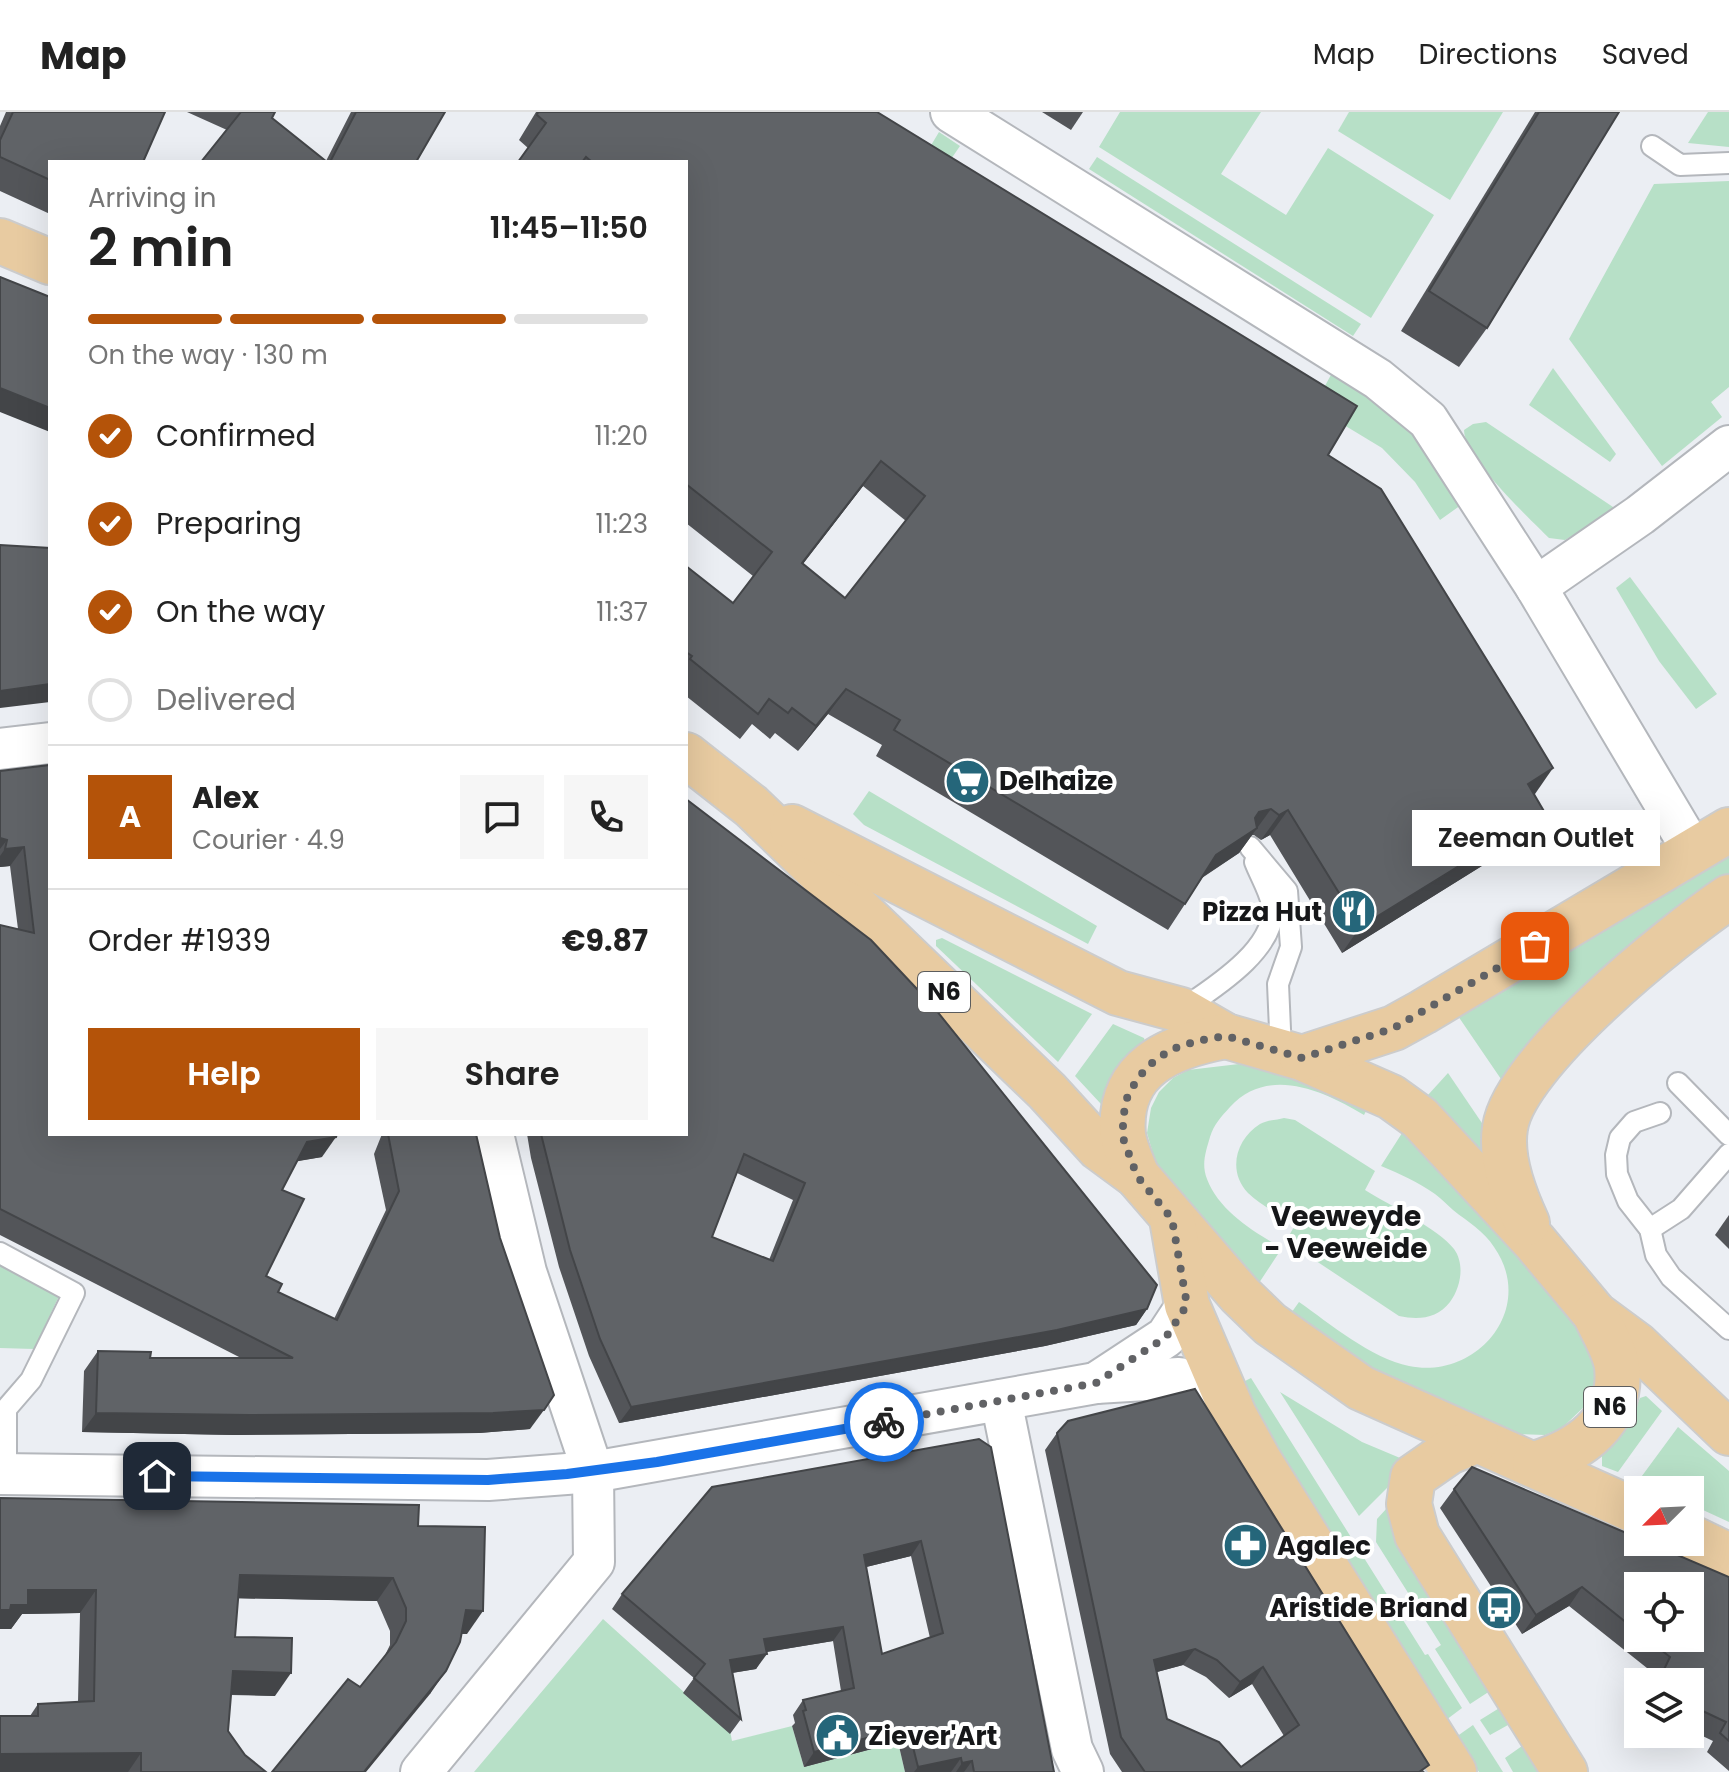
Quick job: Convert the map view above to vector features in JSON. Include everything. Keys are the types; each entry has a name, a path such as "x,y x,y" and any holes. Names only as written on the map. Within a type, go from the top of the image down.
{"main road":[{"path":"0,241 48,261"},
{"name":"N6","path":"688,757 751,806 1047,1091 1099,1148 1137,1176 1240,1295 1270,1324 1361,1388 1624,1505"},
{"name":"N6","path":"751,806 1118,993 1181,1010 1226,1036 1291,1055 1391,1097 1413,1113 1534,1241 1595,1314 1637,1345 1729,1433"},
{"path":"1291,1055 1394,1028 1711,840"},
{"path":"1534,1241 1510,1179 1505,1129 1511,1107 1527,1079 1561,1040 1632,974 1729,897"},
{"name":"N6","path":"1137,1176 1123,1138 1127,1098 1136,1081 1148,1066 1170,1050 1226,1036"},
{"path":"1172,1219 1187,1305 1234,1415 1260,1462 1454,1772"},
{"name":"N6","path":"1535,1464 1564,1455 1589,1439 1606,1418 1616,1392 1617,1365 1595,1314"},
{"path":"1476,1441 1449,1452 1413,1477 1409,1504 1417,1535 1565,1772"},
{"path":"1704,1544 1729,1556"}],"street":[{"path":"951,112 1378,379 1428,420 1536,587 1711,840"},
{"path":"1536,587 1640,515 1729,446"},
{"path":"0,749 48,743"},
{"path":"421,1772 594,1562 593,1472 526,1272 493,1136"},
{"path":"1096,1383 1166,1337 1187,1305"},
{"path":"3,1474 488,1480 593,1472 1096,1383 1179,1378 1205,1391 1234,1415"},
{"path":"1001,1400 1072,1749 1083,1772"}],"lane":[{"path":"1652,146 1680,165 1729,163"},
{"path":"1181,1010 1233,974 1266,938 1272,905 1250,847 1287,891 1291,947 1278,984 1291,1055"},
{"path":"1678,1083 1729,1135"},
{"path":"1660,1113 1634,1122 1620,1138 1616,1155 1617,1174 1628,1201 1650,1229 1656,1255 1671,1277 1729,1329"},
{"path":"1650,1229 1681,1209 1729,1154"},
{"path":"0,1253 74,1293 31,1380 6,1409 3,1474"}],"green space":[{"path":"1120,112 1261,112 1221,174 1286,215 1328,148 1434,215 1371,318 1099,147"},
{"path":"1349,112 1503,112 1450,200 1338,131"},
{"path":"1708,112 1729,112 1729,147 1688,143"},
{"path":"939,132 960,146 949,162 1320,395 1332,373 1373,397 1412,429 1468,500 1440,520 1415,482 1382,448 918,167"},
{"path":"1097,157 1361,324 1353,336 1089,169"},
{"path":"1729,181 1729,387 1711,402 1722,417 1662,466 1569,339 1654,184"},
{"path":"1553,368 1616,454 1610,462 1529,405"},
{"path":"1486,422 1616,509 1565,540 1549,538 1474,455 1464,430 1473,424"},
{"path":"1630,577 1717,694 1696,709 1659,661 1616,588"},
{"path":"869,791 1097,926 1088,944 864,825 853,814"},
{"path":"1729,854 1729,875 1665,922 1503,1082 1458,1016"},
{"path":"942,938 1092,1014 1058,1062 936,946 936,940"},
{"path":"1113,1024 1144,1038 1145,1042 1125,1059 1105,1102 1101,1104 1075,1076"},
{"path":"1239,1064 1273,1070 1368,1107 1364,1115 1332,1098 1296,1086 1261,1087 1245,1094 1216,1124 1204,1163 1213,1190 1238,1220 1282,1248 1257,1286 1192,1212 1156,1164 1147,1133 1151,1108 1159,1092 1173,1078 1188,1070"},
{"path":"1448,1073 1488,1132 1484,1156 1428,1095"},
{"path":"1284,1118 1295,1120 1375,1171 1365,1190 1425,1225 1454,1249 1460,1262 1459,1283 1445,1308 1427,1317 1399,1316 1286,1241 1295,1225 1248,1193 1236,1165 1240,1147 1252,1130 1263,1123"},
{"path":"1404,1130 1429,1154 1582,1328 1597,1367 1594,1387 1588,1403 1562,1428 1545,1435 1515,1434 1386,1379 1289,1316 1299,1302 1366,1348 1409,1366 1434,1367 1457,1362 1477,1351 1493,1335 1504,1315 1508,1293 1505,1270 1494,1247 1475,1227 1429,1190 1381,1166"},
{"path":"0,1265 60,1294 34,1349 0,1348"},
{"path":"1251,1378 1425,1655 1428,1654 1462,1708 1446,1720 1288,1487 1243,1382"},
{"path":"1280,1392 1362,1442 1412,1463 1359,1516"},
{"path":"1646,1396 1662,1411 1618,1472 1602,1466 1602,1456 1628,1425 1640,1398"},
{"path":"1678,1427 1729,1471 1729,1522 1704,1510 1704,1476 1642,1476"},
{"path":"1398,1496 1490,1691 1470,1704 1435,1649 1441,1645 1376,1542 1377,1519"},
{"path":"603,1619 716,1721 726,1710 732,1741 792,1726 804,1767 898,1742 905,1772 474,1772"},
{"path":"1501,1707 1542,1772 1513,1772 1505,1758 1522,1746 1508,1725 1490,1735 1480,1720"},
{"path":"1473,1725 1503,1772 1479,1772 1456,1737"}],"building":[{"path":"13,112 165,112 144,160 48,160 48,179 0,157 0,140"},
{"path":"241,112 275,112 272,118 324,160 203,160"},
{"path":"356,112 445,112 417,160 331,160"},
{"path":"538,112 877,112 1357,406 1328,455 1381,489 1524,720 1553,768 1528,784 1545,813 1360,927 1288,810 1279,815 1271,809 1259,812 1255,818 1257,828 1216,855 1185,904 894,730 900,720 846,689 816,726 792,708 788,713 769,699 758,714 690,659 692,656 688,653 688,568 733,603 772,552 688,486 688,160 590,160 586,157 584,160 519,160 546,123 537,115","holes":["881,461 925,496 845,598 802,563"]},
{"path":"1539,112 1619,112 1487,328 1429,291"},
{"path":"0,277 48,296 48,407 0,388"},
{"path":"0,545 48,548 48,684 0,691"},
{"path":"48,765 48,1136 336,1136 307,1142 282,1190 304,1199 266,1276 282,1284 278,1292 337,1320 399,1191 388,1136 476,1136 500,1238 554,1395 544,1410 249,1415 96,1413 98,1351 151,1352 150,1358 293,1358 0,1209 0,925 34,933 24,847 5,849 7,840 0,838 0,771"},
{"path":"688,801 871,940 932,1005 1157,1285 1147,1309 1057,1330 631,1407 600,1339 570,1250 542,1136 688,1136","holes":["744,1154 805,1183 773,1261 712,1237"]},
{"path":"1195,1389 1429,1765 1419,1772 1145,1772 1121,1737 1057,1433 1068,1421","holes":["1195,1649 1217,1660 1240,1682 1263,1667 1299,1725 1241,1767 1219,1742 1167,1719 1154,1660"]},
{"path":"979,1439 991,1447 1054,1772 974,1772 972,1761 962,1763 961,1758 918,1767 908,1727 814,1752 803,1700 854,1688 843,1627 764,1639 767,1654 730,1660 741,1719 694,1678 705,1664 622,1594 712,1487","holes":["921,1541 943,1633 882,1654 864,1555"]},
{"path":"1472,1467 1624,1532 1624,1556 1680,1556 1729,1577 1729,1741 1720,1733 1726,1722 1704,1712 1704,1668 1665,1668 1670,1657 1664,1652 1704,1652 1704,1572 1624,1572 1624,1621 1582,1587 1536,1615 1454,1489"},
{"path":"0,1498 419,1505 418,1526 485,1527 483,1611 466,1610 460,1642 446,1671 364,1772 272,1772 348,1679 360,1687 396,1642 406,1621 406,1608 393,1578 240,1575 235,1637 292,1638 291,1673 233,1671 228,1731 245,1755 266,1772 141,1772 141,1753 0,1754 0,1716 38,1716 38,1704 94,1701 96,1590 28,1590 28,1605 11,1605 10,1610 0,1610"}],"way so far":[{"path":"884,1422 1096,1383 1166,1337 1187,1305 1172,1219 1137,1176 1123,1138 1127,1098 1148,1066 1170,1050 1226,1036 1302,1058 1394,1028 1535,946"}],"place":[{"name":"Delhaize","path":"968,781"},
{"name":"Pizza Hut","path":"1353,912"},
{"name":"Zeeman Outlet","path":"1535,946"},
{"name":"Agalec","path":"1246,1546"},
{"name":"Aristide Briand","path":"1499,1608"},
{"name":"Ziever'Art","path":"837,1736"}],"district":[{"name":"Veeweyde - Veeweide","path":"1346,1232"}],"route":[{"path":"157,1476 488,1480 593,1472 884,1422"}]}
